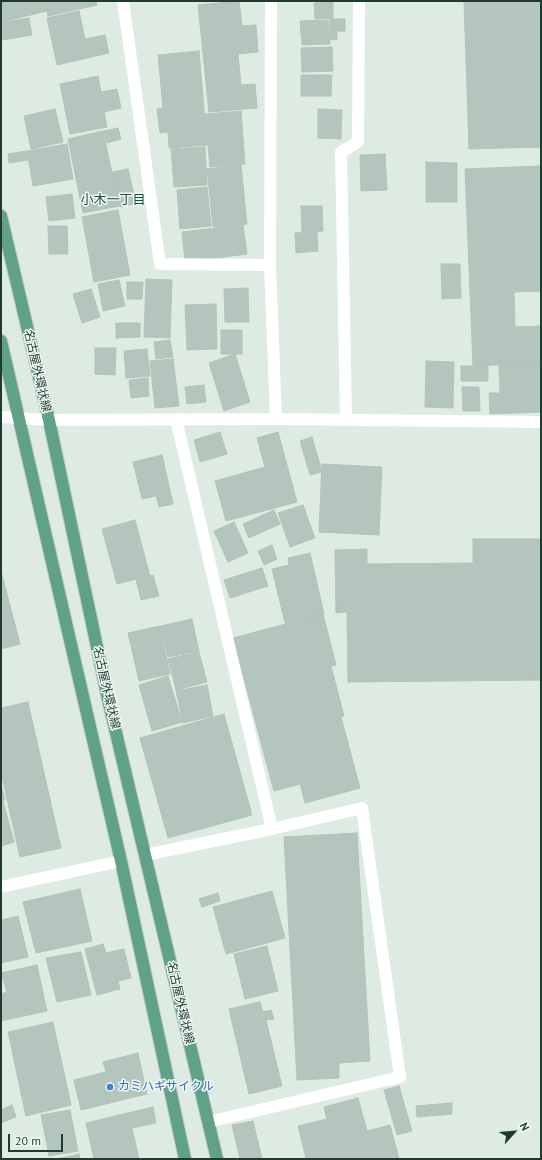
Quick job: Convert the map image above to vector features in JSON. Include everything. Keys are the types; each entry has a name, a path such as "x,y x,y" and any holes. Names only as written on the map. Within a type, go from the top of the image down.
{"main road":[{"name":"名古屋外環状線","path":"1,216 49,420 108,699 217,1159"},
{"name":"名古屋外環状線","path":"1,340 121,861 185,1159"}],"street":[{"path":"123,1 160,264 270,265"},
{"path":"271,1 270,265 276,418"},
{"path":"346,419 341,152 358,142 359,1"},
{"path":"1,417 49,420 276,418 541,422"},
{"path":"176,419 272,829"},
{"path":"145,855 272,829 362,808 400,1077 208,1122"},
{"path":"1,887 121,861"}],"building":[{"path":"1,1 96,1 97,5 48,16 47,11 2,22"},
{"path":"239,1 242,26 256,25 258,52 238,54 241,85 255,84 257,108 209,112 198,5"},
{"path":"464,1 541,1 541,147 469,149"},
{"path":"333,2 333,18 315,19 314,3"},
{"path":"79,11 85,39 105,35 109,53 57,65 47,18"},
{"path":"29,18 32,35 2,40 1,23"},
{"path":"330,19 345,19 345,31 337,31 337,40 330,39"},
{"path":"328,20 330,44 302,45 300,21"},
{"path":"332,47 333,71 302,72 301,48"},
{"path":"199,51 207,145 169,148 168,132 160,133 157,109 163,108 158,55"},
{"path":"301,75 332,75 331,96 301,96"},
{"path":"98,76 101,92 117,89 121,108 104,112 107,127 70,134 60,84"},
{"path":"55,109 63,142 31,149 24,116"},
{"path":"318,109 342,110 341,139 318,138"},
{"path":"241,111 245,164 210,167 205,114"},
{"path":"118,128 121,139 107,143 104,131"},
{"path":"103,131 119,206 83,213 68,139"},
{"path":"67,144 73,179 33,186 27,151"},
{"path":"205,147 207,185 174,187 171,149"},
{"path":"26,151 28,160 9,163 8,154"},
{"path":"385,154 387,190 361,191 360,155"},
{"path":"426,162 457,163 457,202 426,202"},
{"path":"241,165 247,224 213,227 207,169"},
{"path":"541,166 541,291 514,292 515,327 541,326 541,363 473,366 465,169"},
{"path":"128,169 136,203 120,207 112,172"},
{"path":"207,187 211,226 180,229 177,190"},
{"path":"72,194 75,218 49,221 46,197"},
{"path":"301,206 322,206 323,231 302,232"},
{"path":"118,210 130,275 94,282 82,217"},
{"path":"243,225 247,254 185,262 182,232"},
{"path":"48,226 67,226 68,254 49,254"},
{"path":"317,232 318,251 296,253 295,233"},
{"path":"441,264 460,264 461,298 442,299"},
{"path":"146,279 172,280 170,338 144,337"},
{"path":"119,280 125,306 103,311 98,284"},
{"path":"127,282 143,282 142,299 127,299"},
{"path":"248,288 249,322 225,322 224,289"},
{"path":"91,289 100,317 82,323 73,294"},
{"path":"216,304 217,349 187,350 185,305"},
{"path":"116,323 140,323 140,337 116,338"},
{"path":"221,330 242,330 242,354 221,354"},
{"path":"170,340 173,357 156,359 154,342"},
{"path":"95,348 116,348 115,375 95,374"},
{"path":"147,349 150,376 126,378 124,351"},
{"path":"235,354 250,402 224,411 209,363"},
{"path":"173,359 179,406 155,408 150,361"},
{"path":"426,361 454,362 453,408 425,407"},
{"path":"541,363 541,412 490,414 489,393 500,393 499,365"},
{"path":"461,366 488,366 488,381 461,381"},
{"path":"148,378 149,396 131,398 129,380"},
{"path":"204,385 206,402 187,404 185,387"},
{"path":"462,387 479,387 480,411 463,411"},
{"path":"220,432 227,454 200,462 194,440"},
{"path":"278,432 297,502 226,521 215,481 265,467 257,438"},
{"path":"312,437 322,472 310,475 300,441"},
{"path":"162,455 173,504 159,507 156,496 142,499 133,462"},
{"path":"322,464 382,467 379,535 319,532"},
{"path":"303,505 315,538 290,547 278,513"},
{"path":"274,510 280,524 249,538 243,524"},
{"path":"135,520 150,576 153,575 159,596 141,600 136,579 117,584 102,529"},
{"path":"234,522 248,553 228,562 214,531"},
{"path":"473,539 541,539 541,680 348,682 347,612 336,613 335,550 367,549 367,564 473,563"},
{"path":"272,545 277,559 264,565 258,551"},
{"path":"310,553 324,614 285,623 272,569 289,565 288,558"},
{"path":"262,568 268,586 230,598 224,580"},
{"path":"1,571 20,644 1,649"},
{"path":"323,614 336,665 331,666 344,716 341,717 360,788 305,803 300,784 274,791 233,638"},
{"path":"192,619 199,651 168,657 161,626"},
{"path":"160,626 170,674 139,681 128,633"},
{"path":"199,652 207,682 176,690 168,659"},
{"path":"168,676 182,722 152,731 139,685"},
{"path":"207,685 213,716 183,723 176,691"},
{"path":"28,702 61,848 20,857 1,772 1,708"},
{"path":"224,714 252,815 168,838 140,738"},
{"path":"1,785 5,800 1,801"},
{"path":"3,801 14,842 1,846 1,802"},
{"path":"357,833 370,1061 339,1063 339,1078 297,1080 284,837"},
{"path":"80,889 92,941 36,953 23,902"},
{"path":"272,891 285,938 226,954 213,907"},
{"path":"218,893 220,901 202,907 199,899"},
{"path":"18,916 28,957 1,963 1,920"},
{"path":"103,944 106,953 124,949 131,978 118,981 120,989 97,995 85,949"},
{"path":"267,946 278,991 245,999 234,954"},
{"path":"81,952 91,995 57,1002 46,958"},
{"path":"37,965 47,1011 1,1021 1,994 7,992 1,973"},
{"path":"260,1002 263,1012 271,1010 274,1019 266,1020 282,1086 249,1094 229,1009"},
{"path":"53,1022 71,1105 26,1116 8,1032"},
{"name":"カミハギサイクル","path":"138,1053 147,1094 81,1110 74,1080 106,1072 103,1062"},
{"path":"399,1086 412,1131 397,1135 384,1090"},
{"path":"358,1098 367,1131 390,1125 399,1159 303,1159 306,1158 298,1126 327,1119 324,1107"},
{"path":"452,1103 452,1114 417,1117 416,1106"},
{"path":"12,1105 16,1117 1,1123 1,1110"},
{"path":"153,1107 156,1123 132,1128 139,1159 94,1159 86,1123"},
{"path":"70,1110 78,1151 49,1156 41,1115"},
{"path":"253,1121 262,1159 240,1159 232,1125"},
{"path":"79,1154 80,1159 57,1159"}],"place":[{"name":"カミハギサイクル","path":"110,1087"}],"district":[{"name":"小木一丁目","path":"113,200"}]}
